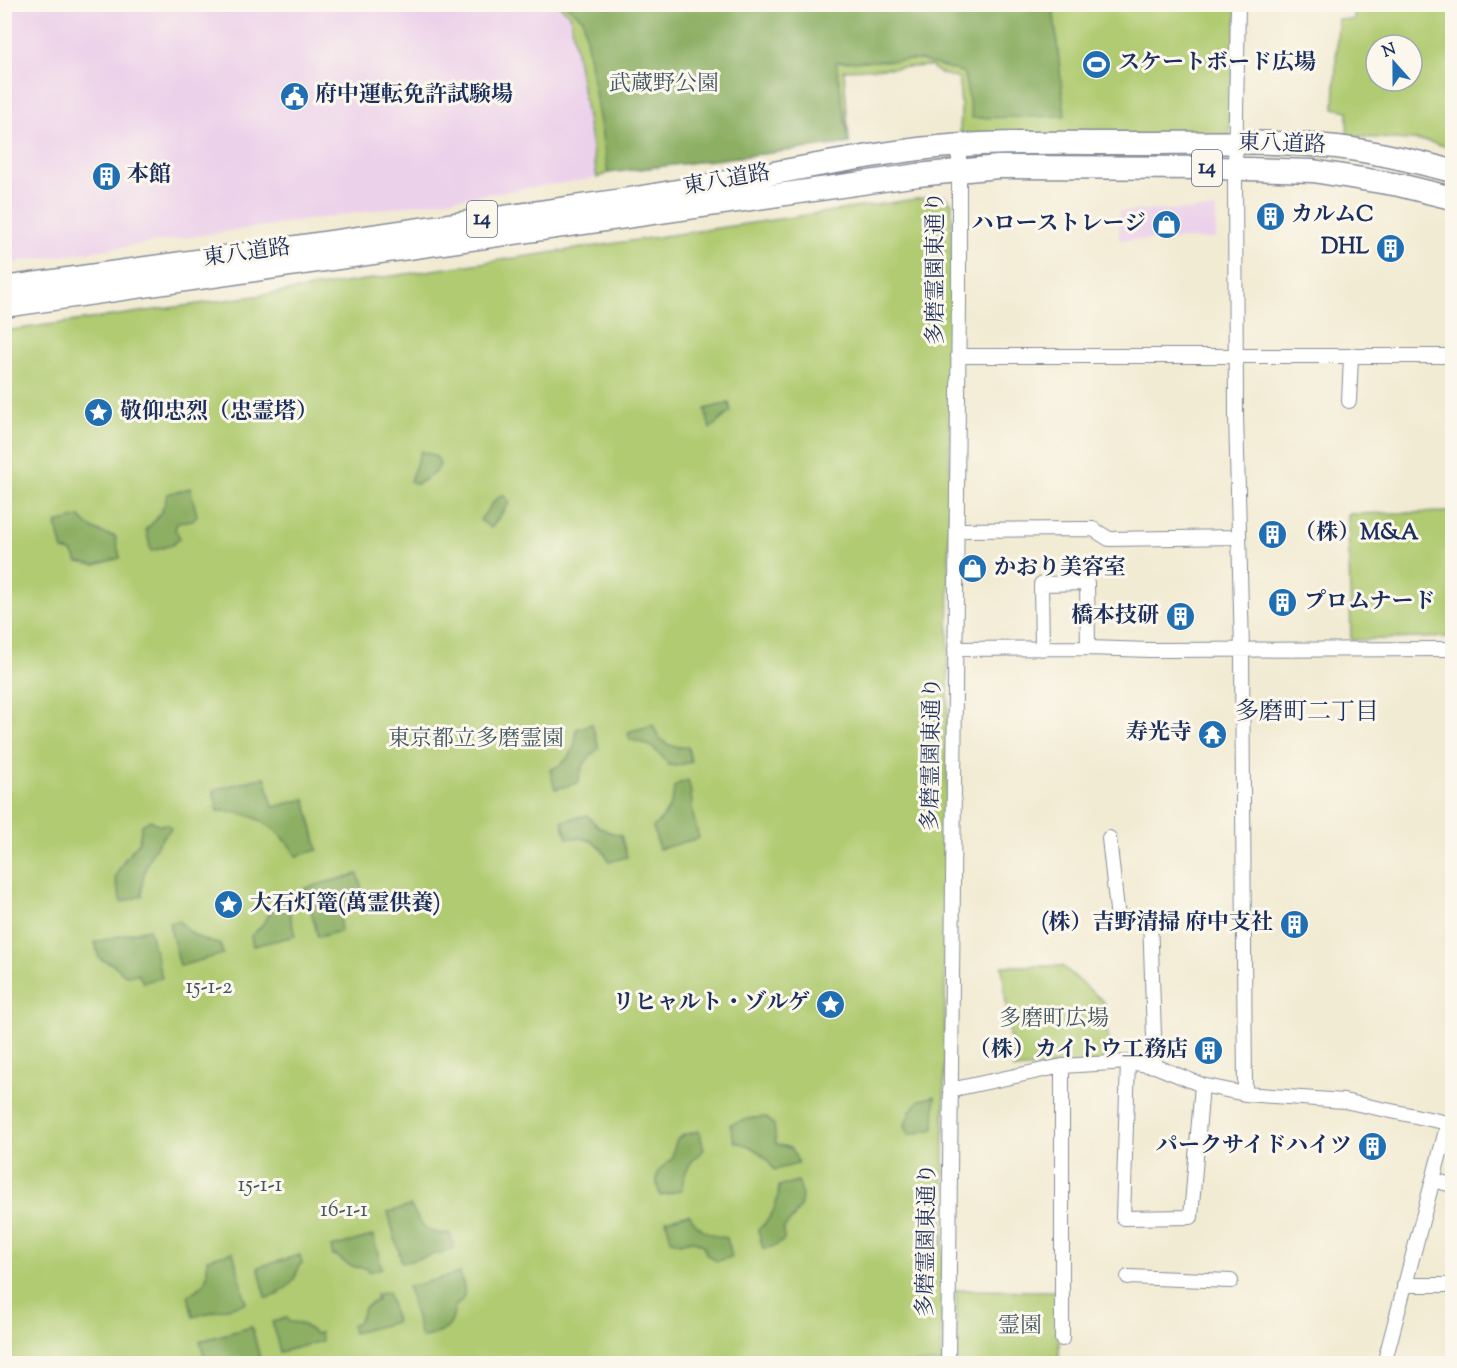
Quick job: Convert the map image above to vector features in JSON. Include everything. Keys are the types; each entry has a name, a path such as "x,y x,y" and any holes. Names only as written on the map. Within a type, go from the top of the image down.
{"main road":[{"name":"東八道路","path":"4,288 634,198 810,167 959,145 995,143 1282,144 1342,148 1409,159 1452,171"},
{"name":"東八道路","path":"4,306 918,175 998,167 1313,171 1399,185 1452,198"}],"street":[{"path":"1238,4 1234,169 1238,537 1242,650 1245,1094"},
{"name":"多磨霊園東通り","path":"948,1364 959,145"},
{"path":"958,356 1452,356"},
{"path":"1349,402 1351,357"},
{"path":"956,530 1093,529 1109,539 1238,537"},
{"path":"1042,649 1041,584 1075,583 1087,583 1088,648"},
{"path":"955,649 1452,650"},
{"path":"1109,838 1118,919 1150,916 1155,1065"},
{"path":"950,1090 1062,1066 1128,1062 1155,1065 1202,1085 1245,1094 1344,1101 1448,1123 1384,1364"},
{"path":"1128,1062 1123,1218 1191,1217 1202,1085"},
{"path":"1062,1066 1062,1339"},
{"path":"1432,1180 1452,1185"},
{"path":"1128,1277 1231,1281"},
{"path":"1404,1285 1452,1285"}],"shaded area":[{"name":"府中運転免許試験場","path":"4,5 559,5 570,15 597,178 5,264"},
{"name":"ハローストレージ","path":"1216,209 1216,239 1119,240 1119,211"}],"green space":[{"path":"1355,4 1452,5 1452,148 1425,141 1347,136 1348,111 1334,108 1338,19 1354,20"},
{"name":"武蔵野公園","path":"559,5 1237,5 1229,140 964,140 960,131 959,79 937,72 931,66 844,70 849,143 608,173 597,178 570,15"},
{"name":"武蔵野公園","path":"566,5 1053,5 1065,116 972,118 964,73 920,60 836,62 849,143 608,173 583,19"},
{"name":"東京都立多磨霊園","path":"943,195 952,203 942,1363 5,1363 5,331"},
{"path":"729,403 731,411 710,429 705,409"},
{"path":"421,451 435,457 440,464 434,473 416,484 410,481"},
{"path":"190,488 197,515 193,520 178,522 175,529 180,538 172,545 151,551 146,529 160,514 167,494"},
{"path":"503,495 510,502 491,528 480,520 495,500"},
{"path":"1452,512 1452,637 1351,640 1348,514"},
{"path":"80,517 95,530 115,536 120,558 95,565 78,562 72,552 63,550 56,523"},
{"path":"592,724 599,748 585,764 578,783 555,789 550,770 567,759 575,743 576,729"},
{"path":"653,725 659,737 666,744 688,747 691,762 676,766 668,765 652,748 630,740 628,732"},
{"path":"265,777 273,807 305,799 318,850 296,856 282,836 264,822 242,814 218,811 213,790"},
{"path":"688,780 693,817 699,838 659,849 653,827 668,810 674,787"},
{"path":"587,815 602,829 621,835 627,857 609,862 602,850 587,839 567,838 562,821"},
{"path":"150,820 159,825 168,824 171,829 158,843 149,859 143,877 142,896 121,902 115,877 125,859 139,842 142,825"},
{"path":"358,874 362,890 351,897 344,907 340,924 341,931 318,937 305,888"},
{"path":"285,893 295,936 253,946 251,936 267,918 276,895"},
{"path":"179,921 197,937 220,944 223,954 180,966 169,923"},
{"path":"149,929 162,978 143,982 138,974 125,975 114,965 99,958 95,942"},
{"name":"多磨町広場","path":"1002,966 1062,966 1104,1002 1111,1063 1013,1069"},
{"path":"935,1096 934,1129 908,1135 905,1125 911,1110 920,1100"},
{"path":"766,1117 774,1125 776,1144 792,1149 798,1164 774,1170 758,1151 735,1142 730,1124"},
{"path":"699,1131 704,1150 688,1168 682,1190 660,1196 657,1175 662,1167 672,1159 676,1141 681,1136"},
{"path":"798,1181 802,1196 800,1207 784,1228 784,1240 775,1246 763,1249 758,1230 773,1211 779,1186"},
{"path":"411,1206 425,1228 435,1233 450,1234 454,1249 402,1263 388,1212"},
{"path":"689,1214 705,1230 727,1238 732,1257 717,1261 707,1255 703,1245 692,1240 680,1243 671,1240 666,1220"},
{"path":"373,1236 382,1268 368,1272 367,1268 350,1265 336,1255 333,1256 331,1247"},
{"path":"233,1252 246,1303 193,1317 188,1295 203,1285 207,1272 207,1259"},
{"path":"300,1255 302,1264 299,1265 293,1281 279,1292 280,1294 266,1298 258,1267"},
{"path":"460,1273 464,1296 454,1308 452,1322 445,1330 421,1338 408,1287"},
{"name":"霊園","path":"956,1290 1059,1291 1059,1360 1085,1361 1085,1363 956,1364"},
{"path":"388,1292 396,1322 353,1333 351,1325 358,1323 364,1308 377,1300 376,1295"},
{"path":"287,1318 289,1322 303,1325 315,1334 320,1333 322,1341 280,1352 272,1322"},
{"path":"252,1327 261,1363 230,1363 220,1359 205,1360 200,1341"}],"place":[{"name":"スケートボード広場","path":"1097,64"},
{"name":"府中運転免許試験場","path":"294,96"},
{"name":"本館","path":"106,176"},
{"name":"カルムC","path":"1270,216"},
{"name":"ハローストレージ","path":"1167,225"},
{"name":"DHL","path":"1390,248"},
{"name":"敬仰忠烈（忠霊塔）","path":"99,413"},
{"name":"（株）M&A","path":"1273,534"},
{"name":"かおり美容室","path":"973,569"},
{"name":"プロムナード","path":"1283,603"},
{"name":"橋本技研","path":"1180,617"},
{"name":"寿光寺","path":"1213,734"},
{"name":"大石灯篭(萬霊供養)","path":"229,905"},
{"name":"(株）吉野清掃 府中支社","path":"1294,924"},
{"name":"リヒャルト・ゾルゲ","path":"831,1004"},
{"name":"（株）カイトウ工務店","path":"1209,1051"},
{"name":"パークサイドハイツ","path":"1373,1147"}],"district":[{"name":"多磨町二丁目","path":"1307,713"}],"park label":[{"name":"15-1-2","path":"209,988"},
{"name":"15-1-1","path":"260,1186"},
{"name":"16-1-1","path":"344,1211"}]}
